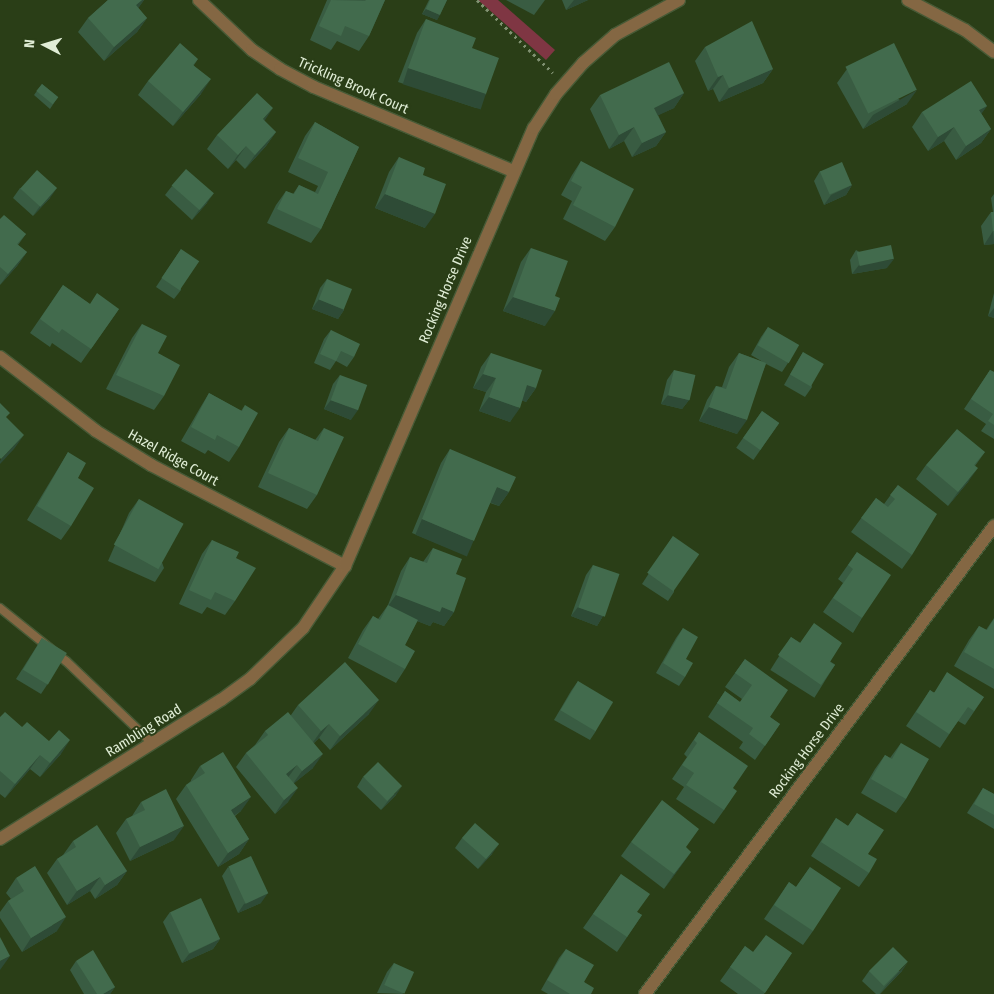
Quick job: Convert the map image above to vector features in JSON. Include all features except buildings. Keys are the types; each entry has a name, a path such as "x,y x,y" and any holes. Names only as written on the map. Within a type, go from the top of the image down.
{"street":[{"name":"Trickling Brook Court","path":"200,0 252,50 280,69 314,87 513,171"},
{"name":"Rocking Horse Drive","path":"295,637 324,600 345,566 513,171 534,128 564,84 615,35 679,0"},
{"path":"908,0 965,30 994,52"},
{"name":"Hazel Ridge Court","path":"0,357 104,436 151,464 345,566"},
{"name":"Rocking Horse Drive","path":"644,994 994,526"},
{"name":"Rambling Road","path":"0,839 250,679 295,637"}],"lane":[{"path":"0,608 66,661 152,743"}],"path":[{"path":"476,0 564,84"}],"shaded area":[{"path":"478,0 498,0 555,50 546,60"}]}
